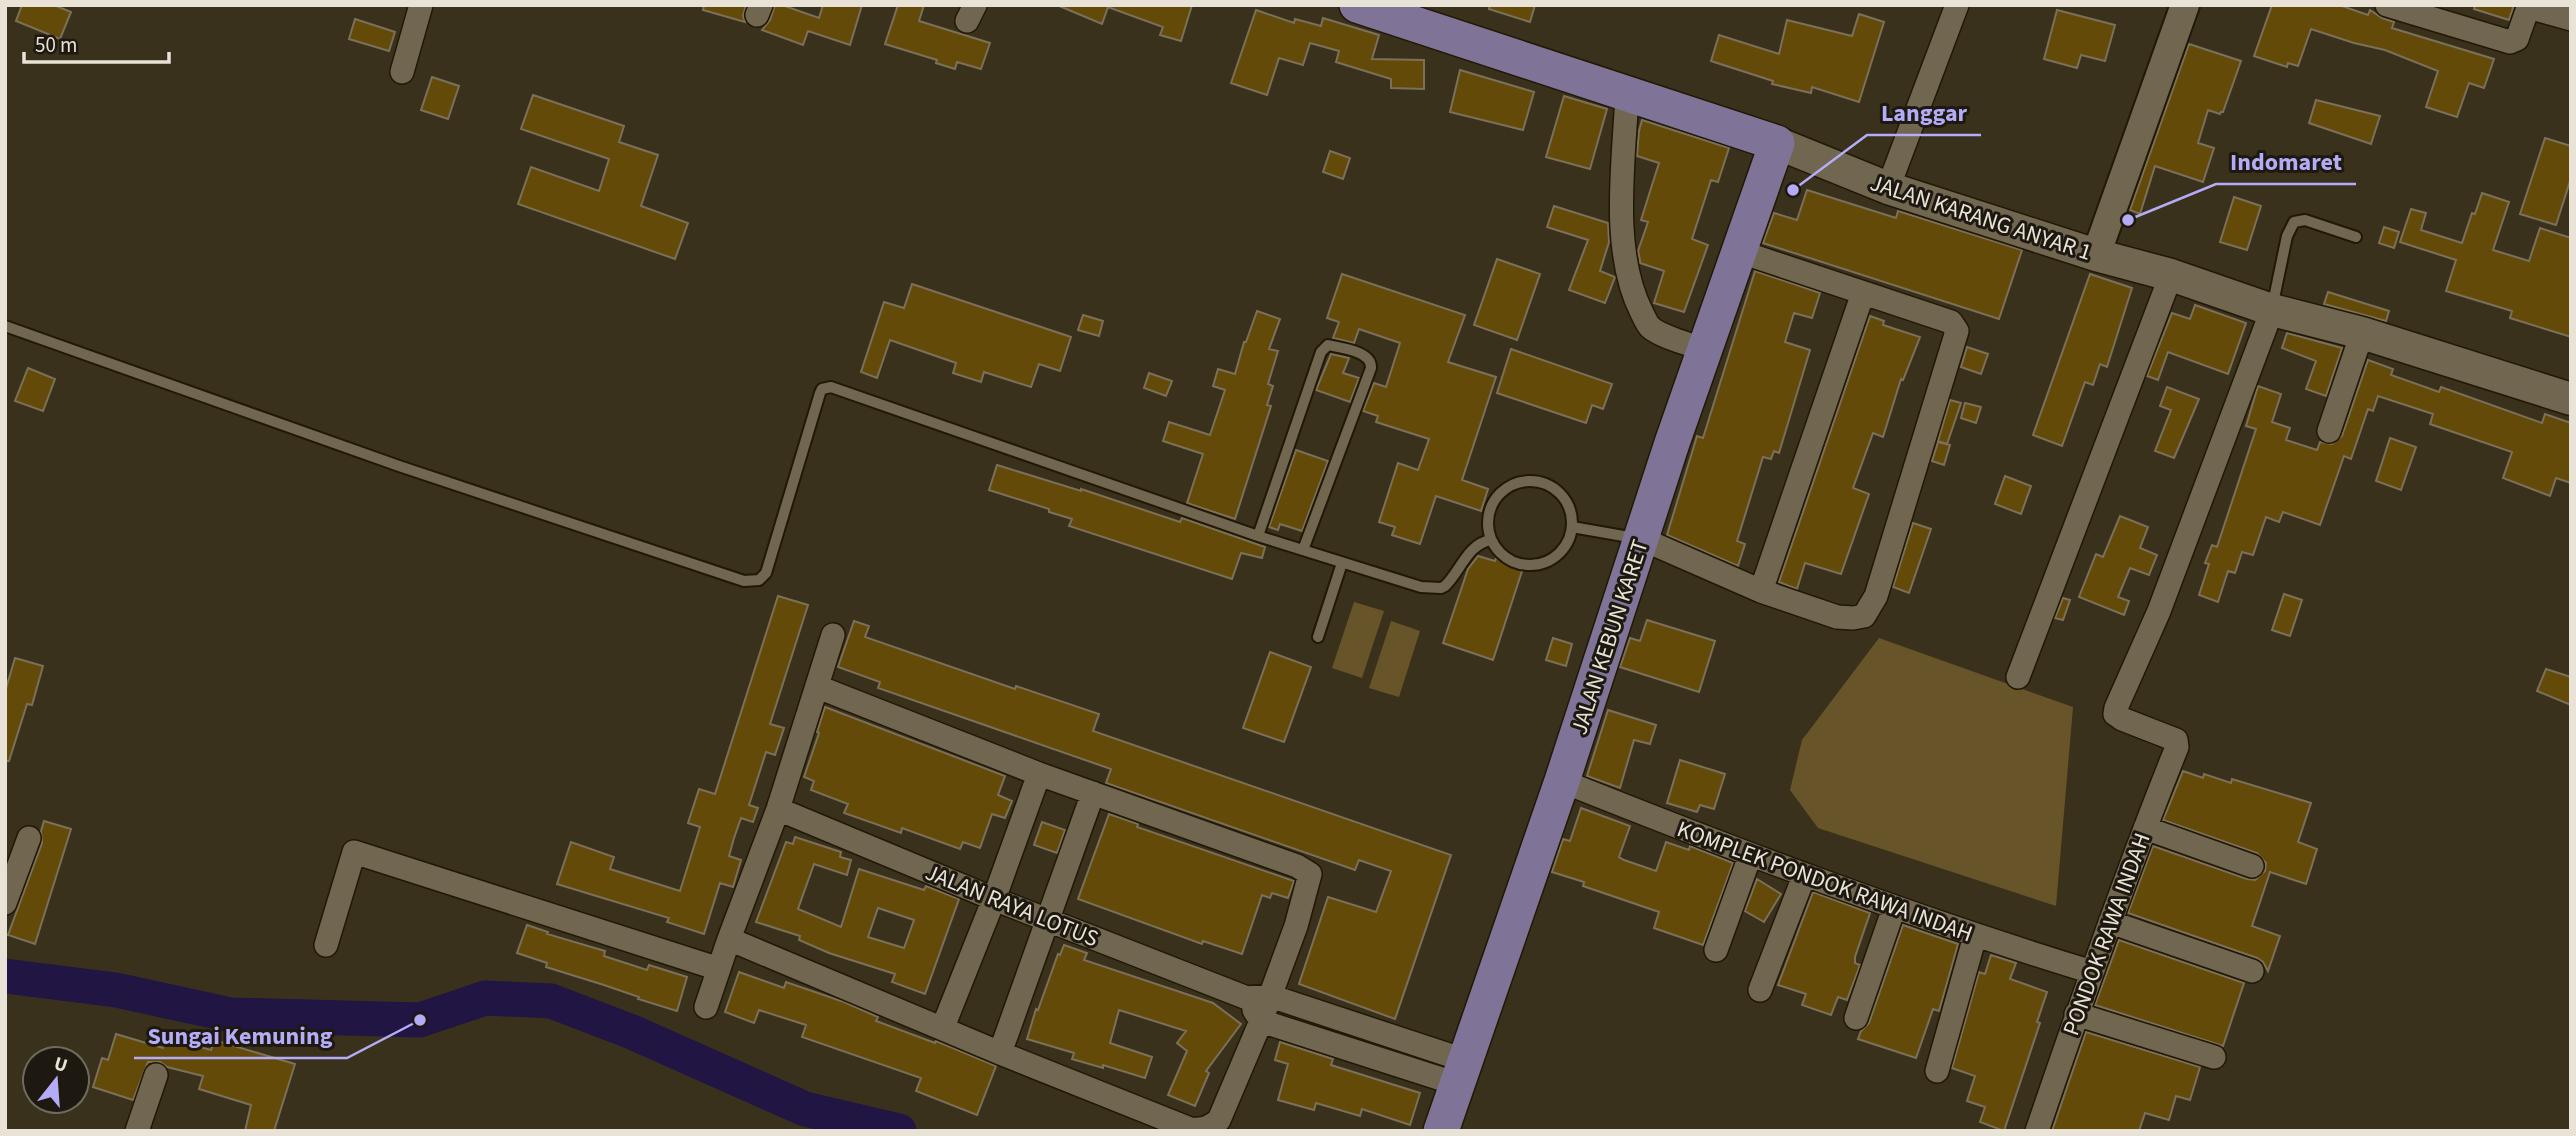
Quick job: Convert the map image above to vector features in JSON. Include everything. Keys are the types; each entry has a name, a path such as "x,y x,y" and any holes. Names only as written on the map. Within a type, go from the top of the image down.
{"main road":[{"name":"JALAN KARANG ANYAR 1","path":"1357,5 1777,143 1888,188 2096,256 2171,275 2272,310 2362,333 2571,399"},
{"name":"JALAN KEBUN KARET","path":"1441,1131 1562,781 1738,251 1777,143"}],"street":[{"path":"402,72 421,5"},
{"path":"1888,188 1957,5"},
{"path":"2096,256 2185,5"},
{"path":"2387,5 2511,42 2516,39 2529,6 2571,19"},
{"path":"1627,94 1622,199 1625,268 1634,296 1650,327 1688,345 1705,349"},
{"path":"1642,539 1761,591 1837,617 1864,616 1876,596 1957,331 1951,322 1738,251"},
{"path":"2018,677 2171,275"},
{"path":"1761,591 1863,292"},
{"name":"PONDOK RAWA INDAH","path":"2037,1131 2076,1014 2144,828 2177,747 2176,740 2122,719 2115,714 2116,708 2159,611 2272,310"},
{"path":"2329,431 2362,333"},
{"path":"706,1007 778,809 833,635"},
{"path":"729,939 1000,1053 1190,1129 1201,1130 1209,1128 1219,1120 1261,1021 1259,997 1296,926 1310,874 1275,857 1039,774 818,687"},
{"path":"943,1027 994,900 1039,774"},
{"name":"KOMPLEK PONDOK RAWA INDAH","path":"1562,781 1804,876 1975,936 2092,972"},
{"path":"1000,1053 1093,793"},
{"name":"JALAN RAYA LOTUS","path":"778,809 1048,921 1461,1072"},
{"path":"2144,828 2252,866"},
{"path":"5,903 29,838"},
{"path":"326,945 354,852 719,969"},
{"path":"1716,950 1750,856"},
{"path":"1760,990 1804,876"},
{"path":"1856,1018 1894,908"},
{"path":"2110,922 2252,971"},
{"path":"1937,1071 1975,936"},
{"path":"2076,1014 2214,1057"},
{"path":"1261,1021 1461,1072"},
{"path":"136,1131 156,1075"}],"lane":[{"path":"2272,310 2287,236 2294,222 2305,220 2356,237"},
{"path":"5,326 399,466 744,581 759,580 766,573 820,393 826,387 834,387 1258,536 1421,587 1441,589 1478,544 1491,540"},
{"path":"1258,536 1321,352 1328,345 1337,347 1368,357 1371,368 1303,550"},
{"path":"1534,481 1554,489 1568,506 1572,527 1564,548 1547,562 1525,565 1505,557 1491,540 1487,519 1495,498 1512,484 1534,481"},
{"path":"1572,527 1642,539"},
{"path":"1318,637 1342,563"}],"shaded area":[{"path":"1354,602 1384,611 1362,678 1332,668"},
{"path":"1391,621 1420,631 1399,697 1369,688"},
{"path":"1879,638 2073,707 2056,906 1818,828 1790,790 1802,740"}],"building":[{"path":"22,5 54,5 71,12 60,39 16,21"},
{"path":"704,5 746,5 743,16 745,22 703,10"},
{"path":"775,5 819,18 823,5 862,5 850,45 808,31 803,45 762,30 770,20"},
{"path":"898,5 924,5 919,21 990,43 981,69 957,62 955,69 936,63 937,60 885,44"},
{"path":"1057,5 1192,5 1181,41 1160,35 1163,27 1108,7 1102,24"},
{"path":"1490,5 1535,5 1530,22 1489,9"},
{"path":"2272,5 2339,5 2368,15 2370,10 2394,22 2392,28 2494,59 2484,88 2469,83 2457,117 2426,107 2438,71 2385,50 2311,29 2298,66 2288,63 2287,67 2254,56"},
{"path":"2475,5 2514,5 2509,20 2474,9"},
{"path":"1256,10 1294,23 1295,19 1321,26 1323,18 1379,35 1372,59 1424,60 1424,89 1391,88 1391,79 1336,62 1339,51 1310,43 1303,65 1279,58 1267,95 1231,83"},
{"path":"2057,10 2115,25 2105,61 2081,55 2077,68 2044,59"},
{"path":"1859,14 1884,22 1859,102 1812,87 1811,93 1772,84 1773,81 1711,61 1719,35 1779,54 1787,20 1852,36"},
{"path":"355,19 395,32 389,51 349,39"},
{"path":"2189,44 2241,61 2223,112 2220,114 2208,110 2198,143 2214,148 2203,182 2155,166 2140,214 2130,210"},
{"path":"1460,70 1534,92 1523,130 1450,112"},
{"path":"432,77 459,86 448,119 421,110"},
{"path":"533,95 624,126 619,142 658,155 641,206 688,223 675,259 518,204 531,167 599,191 609,159 521,129"},
{"path":"1564,96 1607,109 1590,169 1546,157"},
{"path":"2316,100 2380,116 2371,144 2309,123"},
{"path":"1642,120 1729,148 1718,182 1711,180 1692,239 1708,245 1684,312 1654,303 1664,271 1640,263 1638,251 1648,222 1641,220 1659,163 1637,156"},
{"path":"2545,138 2571,146 2571,178 2556,225 2520,214"},
{"path":"1330,151 1350,158 1343,179 1323,172"},
{"path":"1807,190 1896,218 1898,211 2022,250 1999,319 1763,243 1774,213 1797,220"},
{"path":"2482,193 2509,202 2493,250 2529,261 2540,228 2571,238 2571,337 2510,318 2512,311 2446,291 2456,260 2400,242 2411,209 2426,213 2421,230 2462,243"},
{"path":"2234,197 2261,206 2247,250 2220,242"},
{"path":"1554,206 1608,223 1609,242 1600,271 1615,277 1605,303 1569,290 1588,240 1547,227"},
{"path":"2384,227 2399,232 2394,248 2379,243"},
{"path":"1497,259 1540,274 1517,340 1474,325"},
{"path":"1755,271 1820,293 1812,318 1794,313 1785,342 1810,350 1779,453 1774,451 1771,459 1763,457 1737,541 1745,544 1738,566 1667,535 1697,436 1703,438"},
{"path":"1342,274 1465,315 1448,362 1496,377 1462,480 1488,489 1481,511 1436,496 1420,544 1392,535 1395,527 1379,522 1398,463 1418,470 1429,439 1376,422 1378,416 1363,411 1374,383 1386,387 1400,343 1359,329 1354,343 1333,338 1339,322 1327,318"},
{"path":"2090,274 2132,288 2107,367 2100,364 2093,385 2085,382 2062,446 2033,435"},
{"path":"912,284 1071,337 1060,371 1039,364 1031,387 984,372 981,382 953,373 956,363 890,340 877,378 861,372 884,302 904,308"},
{"path":"2328,292 2389,311 2386,321 2324,304"},
{"path":"2195,305 2246,323 2228,374 2168,352 2158,380 2147,376 2172,313 2190,319"},
{"path":"1257,311 1280,319 1269,349 1278,351 1268,384 1273,386 1267,405 1271,406 1235,519 1187,503 1203,454 1163,441 1169,422 1210,435 1225,390 1213,386 1218,369 1235,374"},
{"path":"1083,315 1103,321 1099,336 1078,330"},
{"path":"1870,316 1884,321 1883,325 1920,337 1903,380 1901,379 1883,437 1873,433 1853,488 1869,494 1841,574 1805,563 1797,589 1779,582"},
{"path":"2287,333 2342,348 2326,396 2306,389 2316,361 2282,348"},
{"path":"1967,347 1988,354 1981,374 1961,367"},
{"path":"1511,349 1612,384 1603,409 1592,405 1586,423 1497,393"},
{"path":"1331,354 1349,358 1343,373 1359,378 1350,402 1316,390"},
{"path":"2368,360 2393,369 2391,375 2439,392 2441,387 2542,423 2545,414 2571,423 2571,483 2556,478 2550,496 2503,478 2512,452 2430,424 2433,414 2378,396 2373,411 2368,409 2351,459 2344,456 2320,525 2283,512 2279,522 2266,517 2253,555 2242,552 2235,573 2228,571 2218,602 2199,595 2209,564 2205,563 2212,545 2217,547 2256,429 2246,426 2258,386 2281,394 2272,422 2290,428 2286,440 2317,450 2320,442 2332,444 2342,436"},
{"path":"28,368 55,379 43,411 15,401"},
{"path":"1149,373 1172,381 1166,396 1144,388"},
{"path":"2167,387 2199,399 2174,458 2155,451 2171,410 2160,406"},
{"path":"1950,400 1961,403 1947,444 1938,441"},
{"path":"1965,403 1981,407 1976,423 1961,418"},
{"path":"2390,438 2416,447 2401,490 2376,481"},
{"path":"1938,442 1950,445 1944,465 1932,461"},
{"path":"1296,450 1328,461 1302,531 1280,524 1278,530 1269,527"},
{"path":"997,465 1180,522 1182,518 1265,547 1262,558 1241,553 1232,579 1069,526 1072,519 989,490"},
{"path":"2005,476 2031,486 2021,514 1995,504"},
{"path":"2120,516 2148,527 2140,548 2157,555 2149,575 2130,568 2118,597 2129,601 2124,615 2079,597 2096,554 2103,557"},
{"path":"1913,523 1931,529 1909,593 1893,587"},
{"path":"1478,556 1495,561 1497,556 1513,562 1512,567 1522,571 1493,660 1443,643 1468,569"},
{"path":"2284,594 2302,600 2290,636 2272,630"},
{"path":"778,596 808,605 770,724 784,728 775,755 766,752 749,805 758,808 753,822 741,818 734,838 729,856 741,860 733,887 720,883 704,934 667,922 669,918 557,884 571,842 614,857 610,869 680,891 700,827 688,823 699,789 715,794"},
{"path":"2063,598 2070,600 2063,620 2055,618"},
{"path":"1647,620 1715,641 1699,692 1620,667 1630,638 1640,641"},
{"path":"854,621 869,626 865,637 1015,689 1016,686 1099,714 1093,731 1451,855 1395,1019 1299,984 1328,897 1376,912 1391,871 1359,860 1355,870 1106,783 1111,769 878,688 880,682 838,667"},
{"path":"1553,638 1572,644 1566,666 1546,660"},
{"path":"1270,652 1311,667 1284,742 1243,728"},
{"path":"15,658 43,666 32,705 27,704 9,761 5,761 5,692"},
{"path":"2546,669 2571,677 2571,705 2537,691"},
{"path":"825,707 1005,776 998,795 1012,801 1005,818 992,814 980,848 963,842 960,849 902,828 901,833 844,813 848,804 811,790 814,781 804,777"},
{"path":"1608,710 1656,725 1650,744 1634,740 1620,788 1587,776"},
{"path":"1680,760 1725,774 1714,809 1700,805 1697,812 1667,803"},
{"path":"2183,771 2203,778 2204,774 2231,783 2232,779 2311,803 2298,842 2317,849 2306,884 2270,872 2252,926 2280,936 2268,971 2257,958 2128,913 2153,846 2247,879 2255,880 2265,871 2266,863 2257,853 2163,820"},
{"path":"1581,808 1630,826 1619,857 1624,860 1656,871 1666,842 1689,850 1690,846 1733,863 1703,945 1654,928 1659,912 1583,886 1584,882 1552,872 1563,839 1570,841"},
{"path":"1109,814 1138,824 1137,827 1294,881 1288,898 1272,893 1270,898 1262,895 1242,954 1203,941 1202,944 1078,899"},
{"path":"44,821 71,829 35,944 8,935 42,843"},
{"path":"1042,822 1065,830 1057,853 1034,845"},
{"path":"795,837 841,852 840,857 851,860 847,875 814,864 798,909 841,927 859,869 924,890 926,886 959,899 925,994 892,982 895,974 829,953 799,940 800,936 756,922 786,842 793,844","holes":["878,908 914,920 904,948 868,937"]},
{"path":"1757,879 1781,894 1764,922 1745,911"},
{"path":"1813,892 1870,913 1855,957 1855,963 1860,965 1847,1000 1838,997 1831,1015 1802,1005 1806,994 1778,985"},
{"path":"527,925 548,932 547,934 605,951 604,956 647,970 649,965 687,977 677,1011 546,967 547,963 517,953"},
{"path":"1903,925 1958,944 1939,1011 1933,1009 1916,1058 1858,1039 1869,1023"},
{"path":"2119,940 2244,983 2223,1046 2095,1005"},
{"path":"1064,945 1087,953 1084,960 1213,1003 1241,1024 1206,1071 1209,1073 1195,1106 1168,1095 1187,1051 1177,1043 1186,1031 1119,1010 1110,1043 1152,1057 1145,1078 1072,1059 1074,1053 1027,1039 1036,1009 1038,1010 1058,954 1060,955"},
{"path":"1991,955 2016,963 2010,979 2047,992 2037,1022 2040,1023 2004,1131 1980,1122 1985,1107 1967,1101 1975,1076 1952,1068 1979,972 1985,974"},
{"path":"739,972 784,988 786,982 844,1002 878,1017 876,1021 935,1043 936,1041 996,1066 977,1115 916,1091 921,1078 802,1037 806,1025 759,1010 754,1023 725,1012"},
{"path":"2086,1032 2200,1067 2190,1100 2176,1096 2169,1120 2145,1113 2139,1131 2052,1131"},
{"path":"116,1034 163,1048 166,1038 211,1050 214,1040 295,1064 274,1131 245,1131 251,1105 199,1089 203,1076 167,1067 160,1062 148,1062 133,1100 93,1087 102,1058 108,1060"},
{"path":"1280,1042 1333,1059 1331,1065 1420,1093 1410,1125 1362,1109 1360,1116 1316,1103 1314,1110 1278,1100 1288,1064 1275,1060"}],"waterway":[{"path":"5,976 116,990 231,1015 420,1020 485,998 551,1001 632,1032 805,1109 899,1131"}],"place":[{"name":"Langgar","path":"1793,190"},
{"name":"Indomaret","path":"2128,220"},
{"name":"Sungai Kemuning","path":"420,1020"}]}
